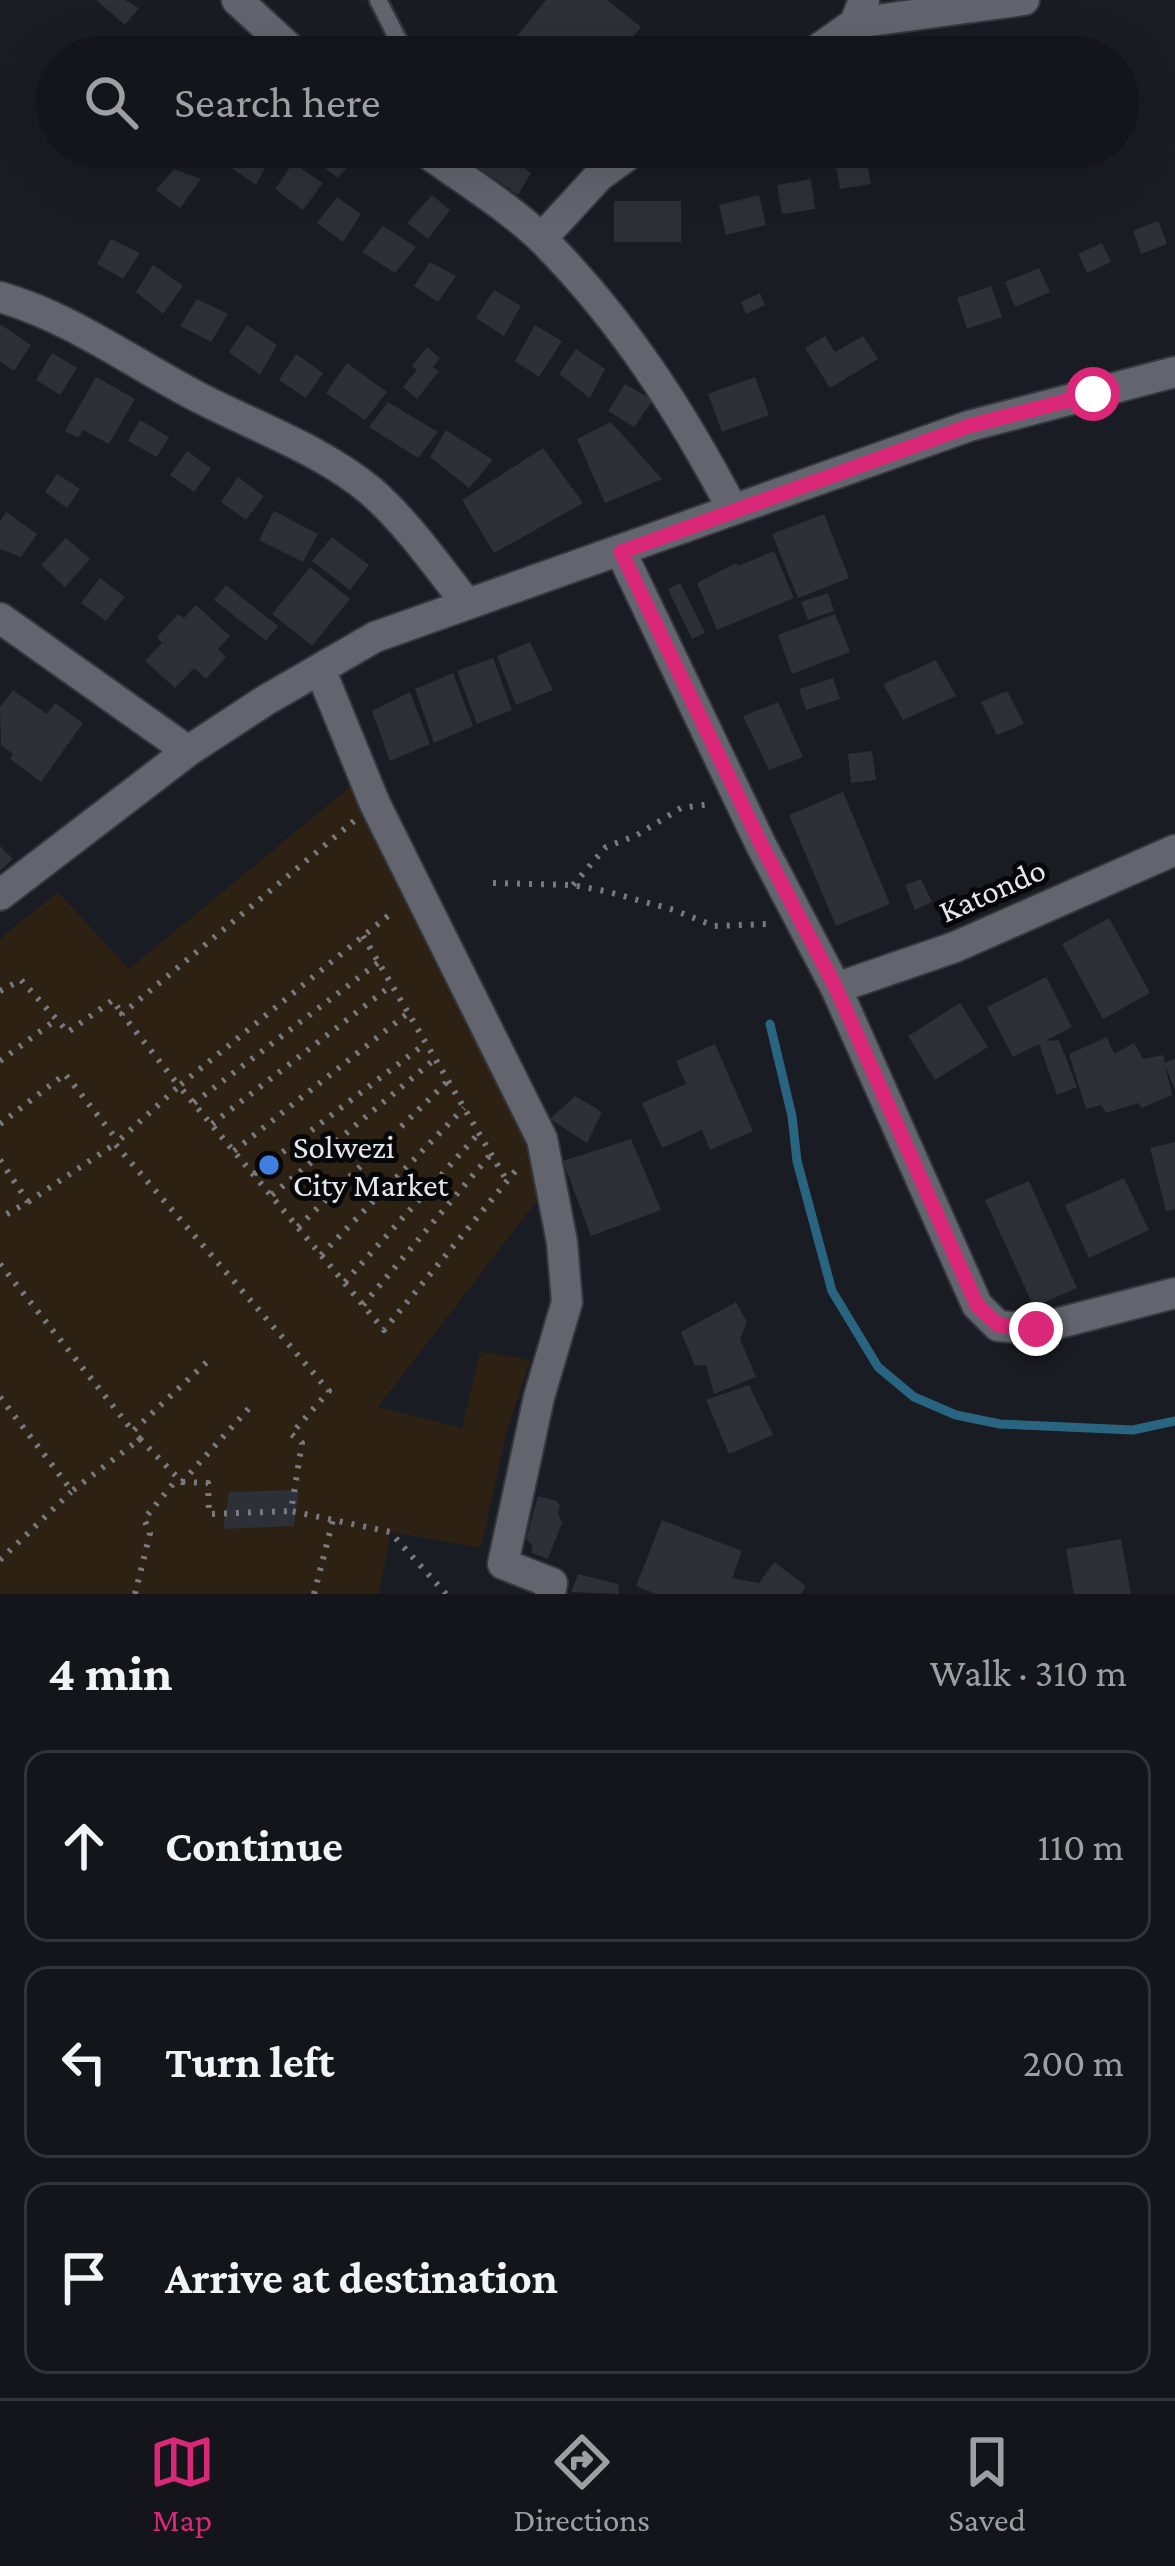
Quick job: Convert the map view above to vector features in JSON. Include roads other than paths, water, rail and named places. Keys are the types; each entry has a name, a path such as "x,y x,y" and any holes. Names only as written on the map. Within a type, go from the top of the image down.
{"street":[{"path":"237,0 276,36"},
{"path":"831,36 859,12 1024,0"},
{"path":"449,168 542,238 652,368 691,429 733,510"},
{"path":"542,238 610,168"},
{"path":"0,297 39,308 369,489 401,521 467,604"},
{"path":"0,896 188,751 375,637 969,426 1175,372"},
{"path":"621,552 836,988 977,1305 998,1325 1036,1329 1175,1293"},
{"path":"0,618 188,751"},
{"path":"320,669 375,804 542,1139 562,1242 567,1302 539,1397 503,1564 552,1583 550,1594"},
{"name":"Katondo","path":"836,988 955,947 1175,850"}],"lane":[{"path":"378,0 396,36"}],"waterway":[{"path":"770,1024 792,1116 797,1161 832,1291 878,1367 914,1397 956,1415 1000,1424 1133,1430 1175,1421"}],"place":[{"name":"Solwezi City Market","path":"269,1165"}]}
